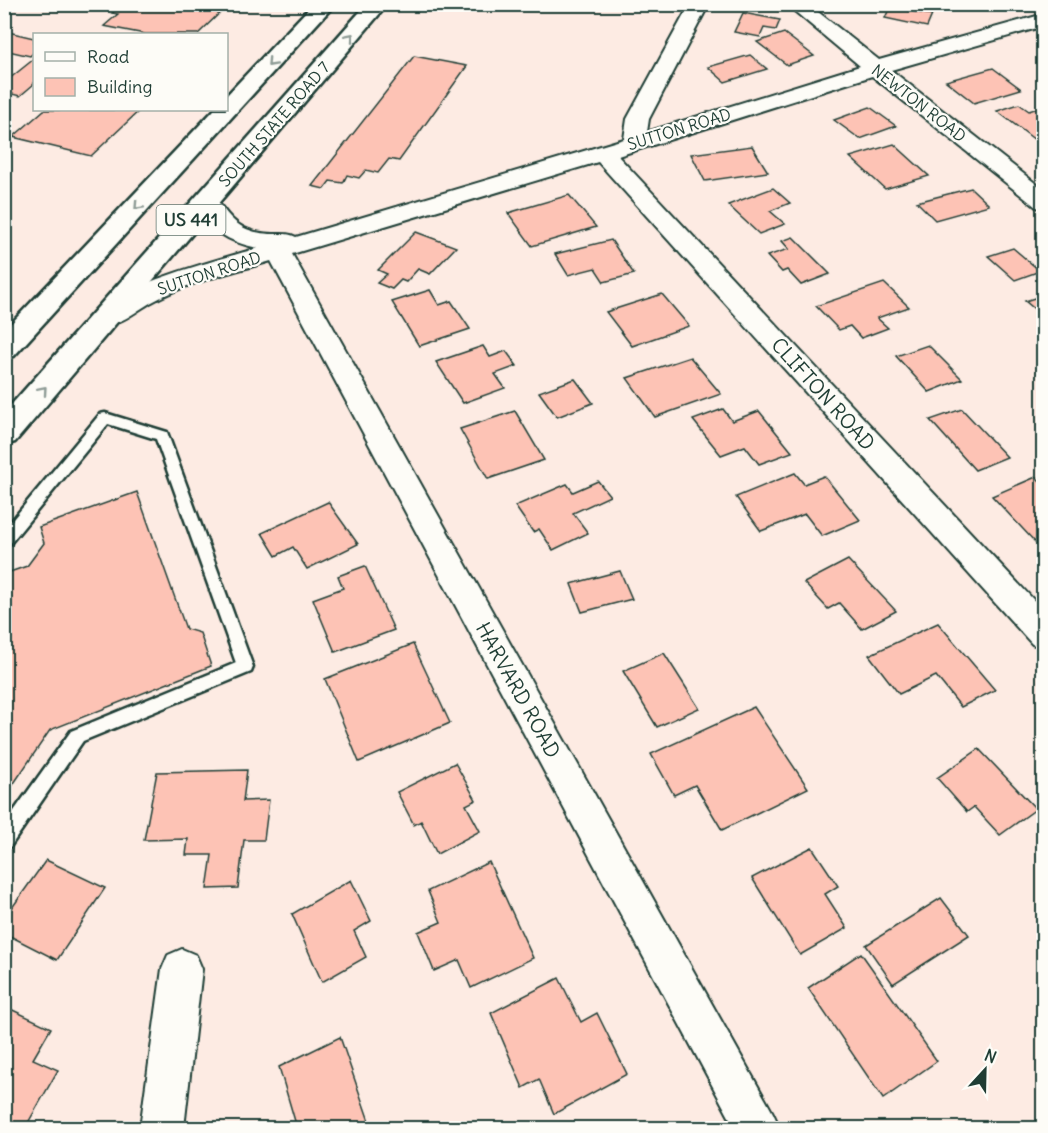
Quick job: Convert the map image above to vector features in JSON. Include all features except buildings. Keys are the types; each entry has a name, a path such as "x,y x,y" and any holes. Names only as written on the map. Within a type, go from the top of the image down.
{"main road":[{"name":"US 441","path":"228,108 325,4"},
{"name":"SOUTH STATE ROAD 7","path":"4,434 378,4"},
{"name":"US 441","path":"4,349 225,111"}],"street":[{"path":"635,142 638,119 700,4"},
{"name":"NEWTON ROAD","path":"795,4 1044,202"},
{"name":"SUTTON ROAD","path":"107,317 144,295 182,279 603,153 875,68 1044,20"},
{"name":"CLIFTON ROAD","path":"603,153 1044,634"},
{"name":"SUTTON ROAD","path":"207,202 211,214 225,228 249,238 276,243 315,238"},
{"name":"HARVARD ROAD","path":"278,251 758,1128"},
{"path":"162,1128 182,969"}],"lane":[{"path":"4,540 105,418 162,436 245,667 77,736 4,841"}]}
